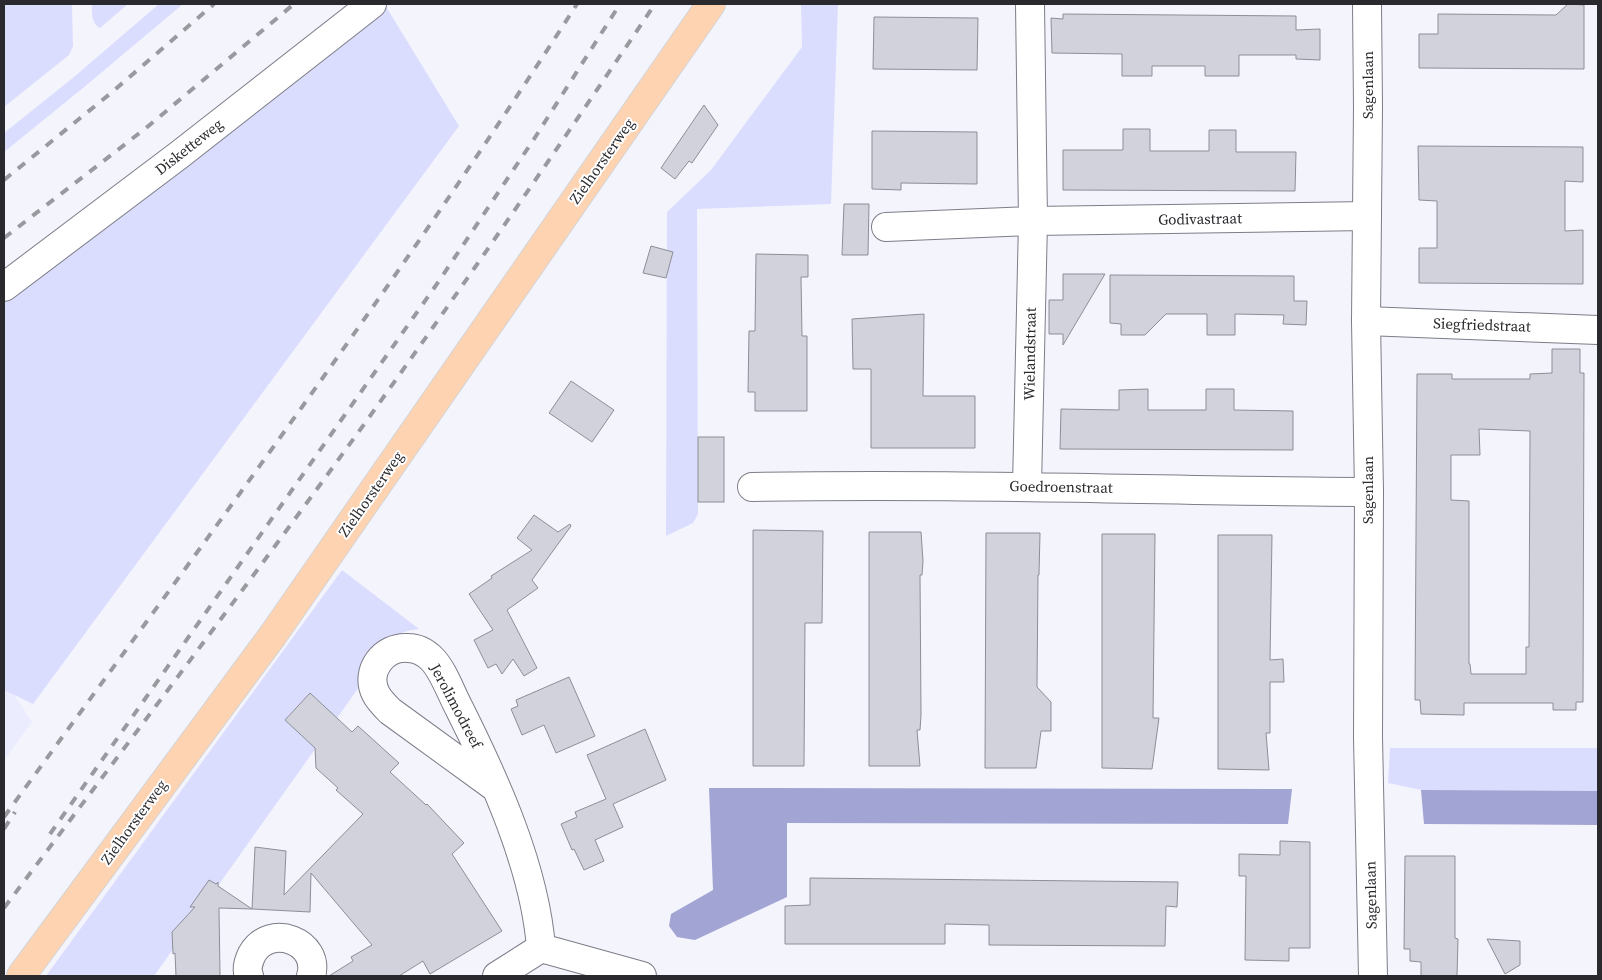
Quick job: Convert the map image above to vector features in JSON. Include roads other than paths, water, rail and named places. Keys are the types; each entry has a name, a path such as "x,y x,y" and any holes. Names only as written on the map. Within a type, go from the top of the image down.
{"main road":[{"name":"Zielhorsterweg","path":"21,976 273,635 711,4"}],"street":[{"name":"Disketteweg","path":"4,287 179,155 372,4"},
{"name":"Wielandstraat","path":"1027,486 1033,221 1030,4"},
{"name":"Sagenlaan","path":"1368,4 1366,321 1369,492 1368,737 1373,976"},
{"name":"Godivastraat","path":"1033,221 1367,216"},
{"path":"886,227 1033,221"},
{"name":"Siegfriedstraat","path":"1366,321 1598,330"},
{"name":"Goedroenstraat","path":"752,487 851,485 1027,486 1369,492"},
{"name":"Jerolimodreef","path":"496,788 390,711 382,702 376,694 373,675 376,666 388,651 396,648 416,649 425,653 433,660 475,739 496,788 512,828 522,857 539,923 540,948"},
{"path":"249,976 249,960 256,948 267,940 280,937 293,940 304,948 311,960 311,976"},
{"path":"497,976 540,948 642,976"}],"railway":[{"path":"4,180 111,93 214,4"},
{"path":"4,238 146,128 294,4"},
{"path":"4,817 224,516 368,313 509,108 577,4"},
{"path":"50,834 439,281 534,139 620,4"},
{"path":"4,908 231,606 365,423 512,215 655,4"},
{"path":"4,829 15,812"}]}
